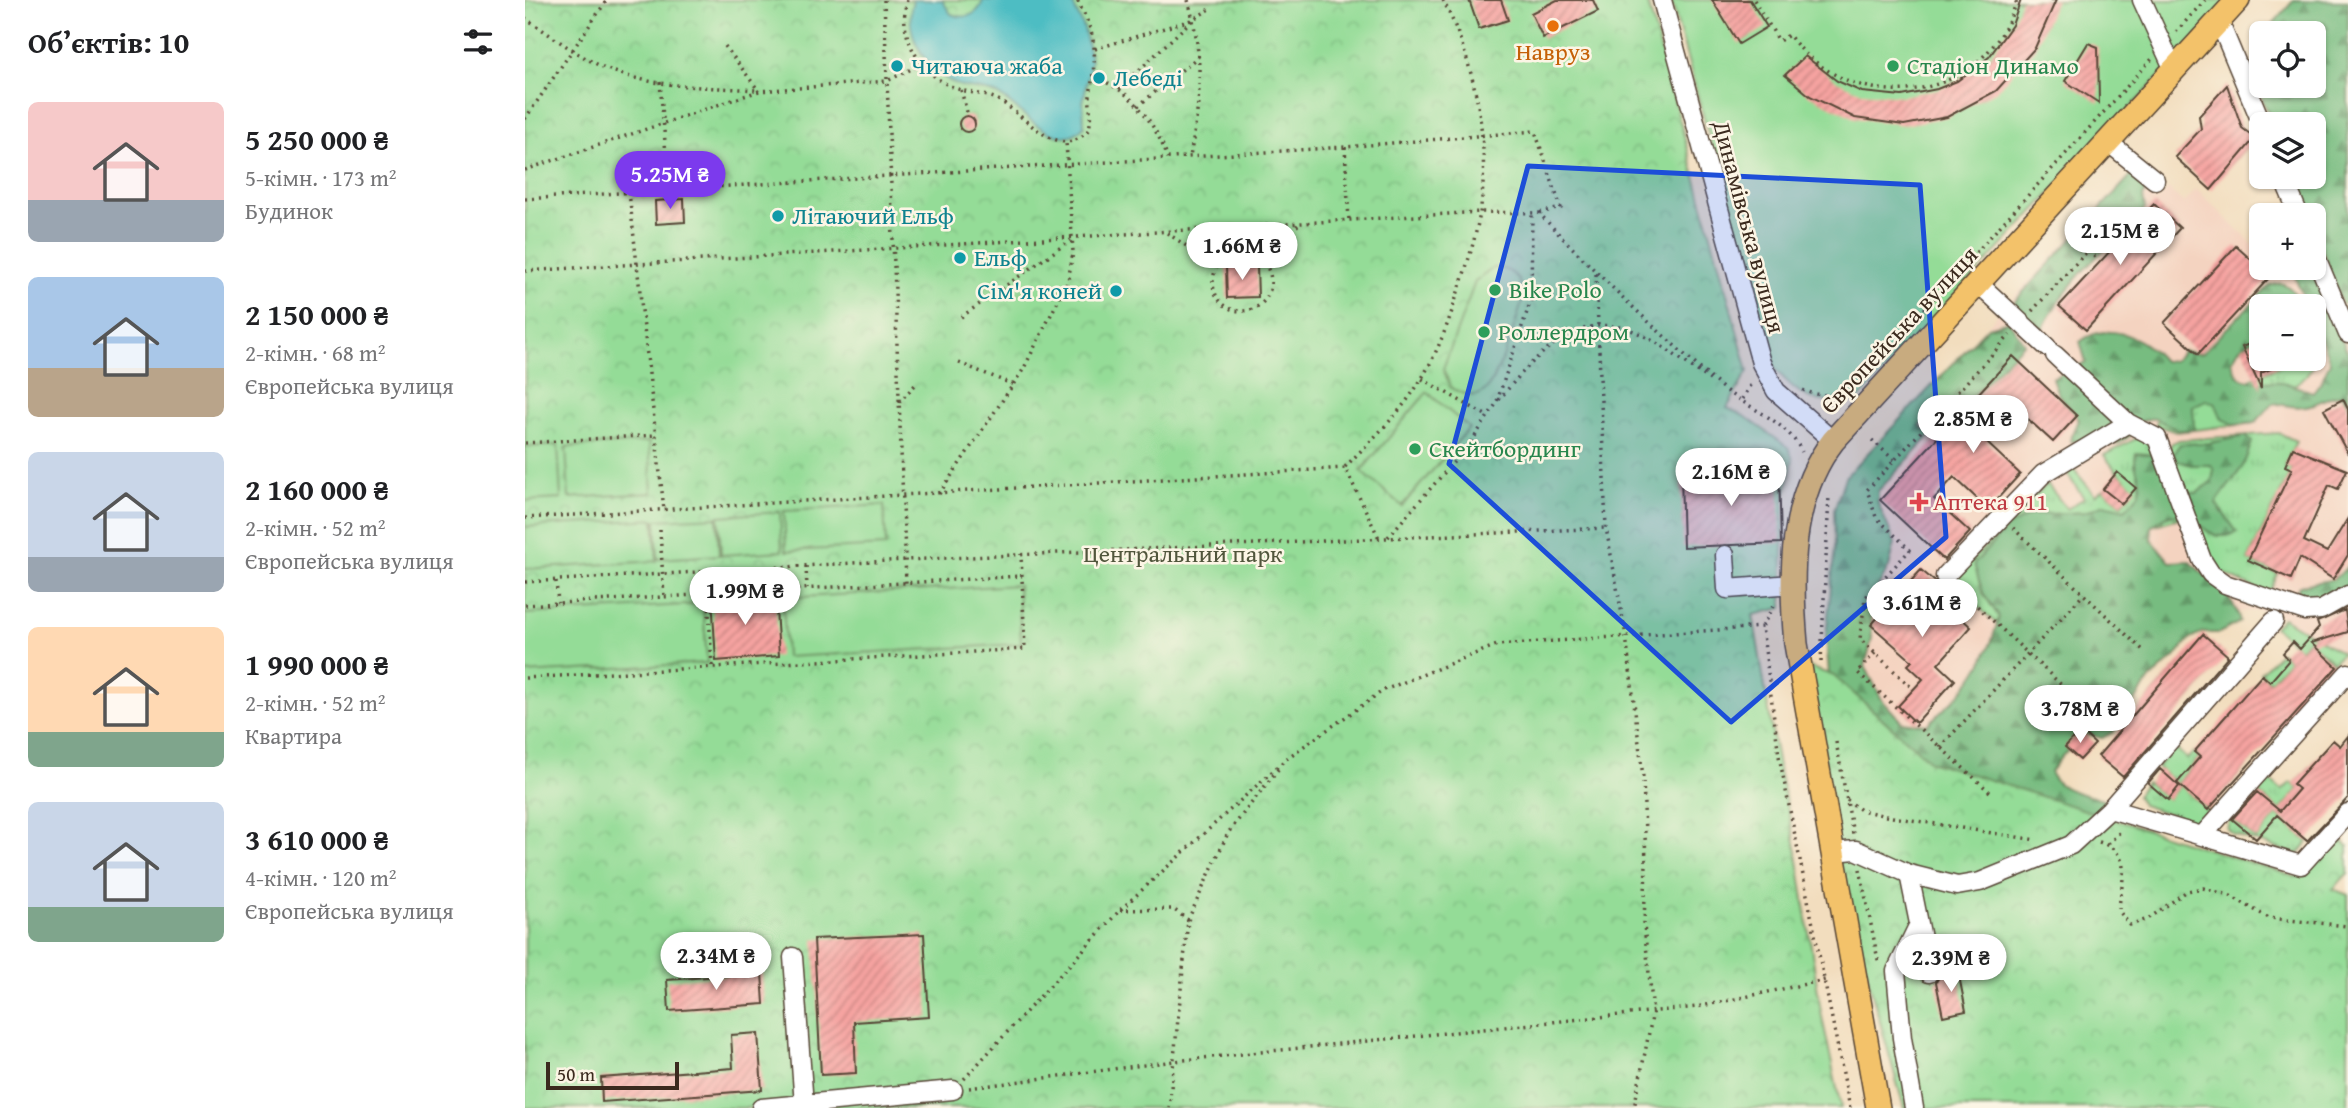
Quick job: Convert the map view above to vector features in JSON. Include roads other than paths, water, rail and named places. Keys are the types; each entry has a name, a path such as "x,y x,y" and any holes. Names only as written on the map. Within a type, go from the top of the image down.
{"main road":[{"name":"Європейська вулиця","path":"1878,1108 1798,663 1788,585 1808,484 1833,441 2238,0"}],"street":[{"name":"Динамівська вулиця","path":"1662,0 1761,363 1776,391 1833,441"},
{"path":"2142,0 2173,70"},
{"path":"2218,21 2257,112"},
{"path":"2108,142 2155,180"},
{"path":"2326,280 2348,334"},
{"path":"1977,283 2128,423 2157,438 2199,551 2211,574 2243,592 2305,611 2321,610 2348,596"},
{"path":"1945,576 2043,474 2128,423"},
{"path":"1725,555 1727,589 1788,585"},
{"path":"1833,852 1856,850 1909,874 1949,886 1972,884 2071,845 2110,808 2274,621"},
{"path":"2202,835 2348,673"},
{"path":"2110,808 2301,865 2348,813"},
{"path":"1909,874 1929,973"},
{"path":"1914,1108 1902,1038 1896,971 1919,924"},
{"path":"793,957 804,1105"},
{"path":"761,1108 953,1090"}],"water":[{"path":"913,0 942,0 951,14 961,16 975,13 983,0 1071,0 1084,28 1091,60 1083,103 1084,126 1073,134 1062,136 1051,133 1039,127 998,95 961,86 938,73 928,63 915,39 911,26"}],"place":[{"name":"Навруз","path":"1553,26"},
{"name":"Читаюча жаба","path":"897,66"},
{"name":"Стадіон Динамо","path":"1893,66"},
{"name":"Лебеді","path":"1099,78"},
{"name":"Літаючий Ельф","path":"778,216"},
{"name":"Ельф","path":"960,258"},
{"name":"Bike Polo","path":"1495,290"},
{"name":"Сім'я коней","path":"1116,291"},
{"name":"Роллердром","path":"1484,332"},
{"name":"Скейтбординг","path":"1415,449"},
{"name":"Аптека 911","path":"1919,502"}],"park label":[{"name":"Центральний парк","path":"1183,554"}]}
